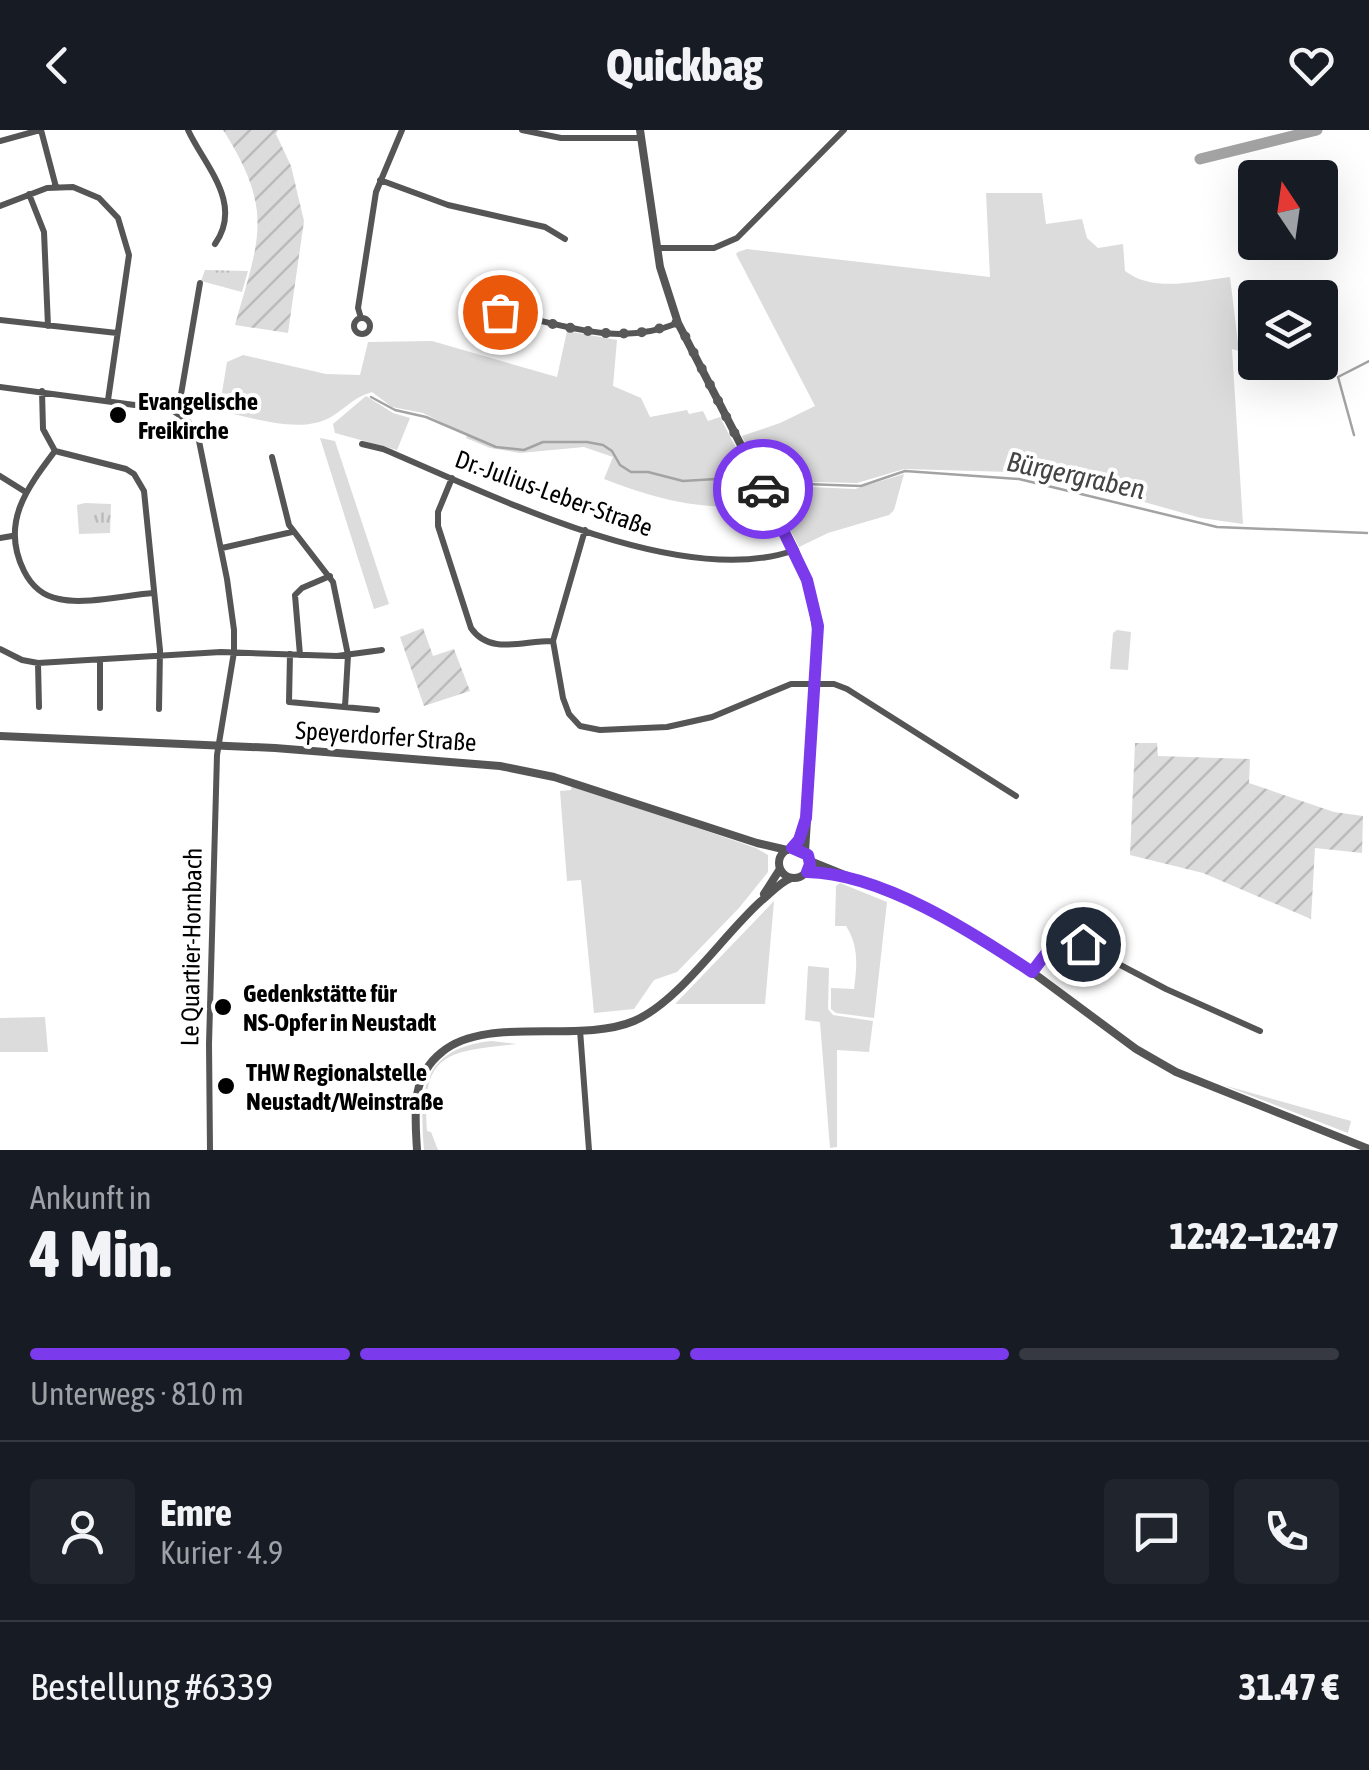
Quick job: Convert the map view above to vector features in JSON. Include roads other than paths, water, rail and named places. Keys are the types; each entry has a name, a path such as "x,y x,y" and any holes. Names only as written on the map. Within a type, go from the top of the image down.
{"street":[{"path":"0,140 40,130 56,187"},
{"path":"188,130 212,167 222,193 223,226 215,244"},
{"path":"361,318 358,308 380,180 402,130"},
{"path":"416,1150 416,1094 428,1067 443,1050 477,1036 622,1025 653,1010 756,906 791,878 800,878 807,872 806,818 818,626 795,550 678,322 657,248 640,134 560,138 522,130"},
{"path":"657,248 714,248 737,238 844,130"},
{"path":"380,180 393,188 448,205 545,227 565,239"},
{"path":"0,206 56,187 73,187 109,206 122,225 128,255 108,400"},
{"path":"30,194 44,232 48,326"},
{"path":"0,387 178,412 200,283"},
{"path":"500,312 620,336 643,334 678,322"},
{"path":"0,320 117,334"},
{"path":"42,391 42,429 55,451 126,469 138,480 148,504 160,656 159,709"},
{"name":"Le Quartier-Hornbach","path":"178,412 188,421 199,442 222,548 234,652 218,744 213,846 210,1150"},
{"name":"Dr.-Julius-Leber-Straße","path":"362,444 584,530 644,549 711,560 760,560 795,550"},
{"path":"55,451 25,491 15,514 12,536 26,574 48,596 67,600 153,593"},
{"path":"272,458 292,532 330,576 348,654 346,708"},
{"path":"0,476 25,491"},
{"path":"452,478 438,512 438,526 472,628 482,640 494,645 553,641"},
{"path":"584,530 553,641 565,706 574,721 588,728 685,724 782,686 816,683 848,688 1016,796"},
{"path":"222,548 292,532"},
{"path":"0,538 12,536"},
{"path":"300,654 295,595 330,576"},
{"path":"0,650 38,663 234,652 348,654 382,650"},
{"path":"290,654 289,702 377,710"},
{"path":"100,660 100,708"},
{"path":"38,663 39,707"},
{"name":"Speyerdorfer Straße","path":"0,736 218,744 448,760 534,772 757,844 790,849"},
{"path":"756,906 799,840 806,818"},
{"name":"Speyerdorfer Straße","path":"757,844 780,866"},
{"path":"790,849 840,875 942,916 1032,972 1136,1049 1176,1072 1365,1148"},
{"path":"780,866 791,878"},
{"path":"807,872 840,875"},
{"path":"1032,972 1051,944 1058,938 1069,938 1166,989 1260,1031"},
{"path":"580,1030 589,1150"}],"waterway":[{"path":"1200,159 1317,130"},
{"path":"1354,435 1338,377 1369,361"},
{"name":"Bürgergraben","path":"371,397 395,410 426,417 496,447 524,450 543,442 587,442 612,451 620,465 631,472 683,481 716,479 745,484"},
{"name":"Bürgergraben","path":"777,483 861,486 905,471 1019,479 1217,527 1367,533"}],"place":[{"name":"Evangelische Freikirche","path":"118,415"},
{"name":"Gedenkstätte für NS-Opfer in Neustadt","path":"223,1007"},
{"name":"THW Regionalstelle Neustadt/Weinstraße","path":"226,1086"}]}
